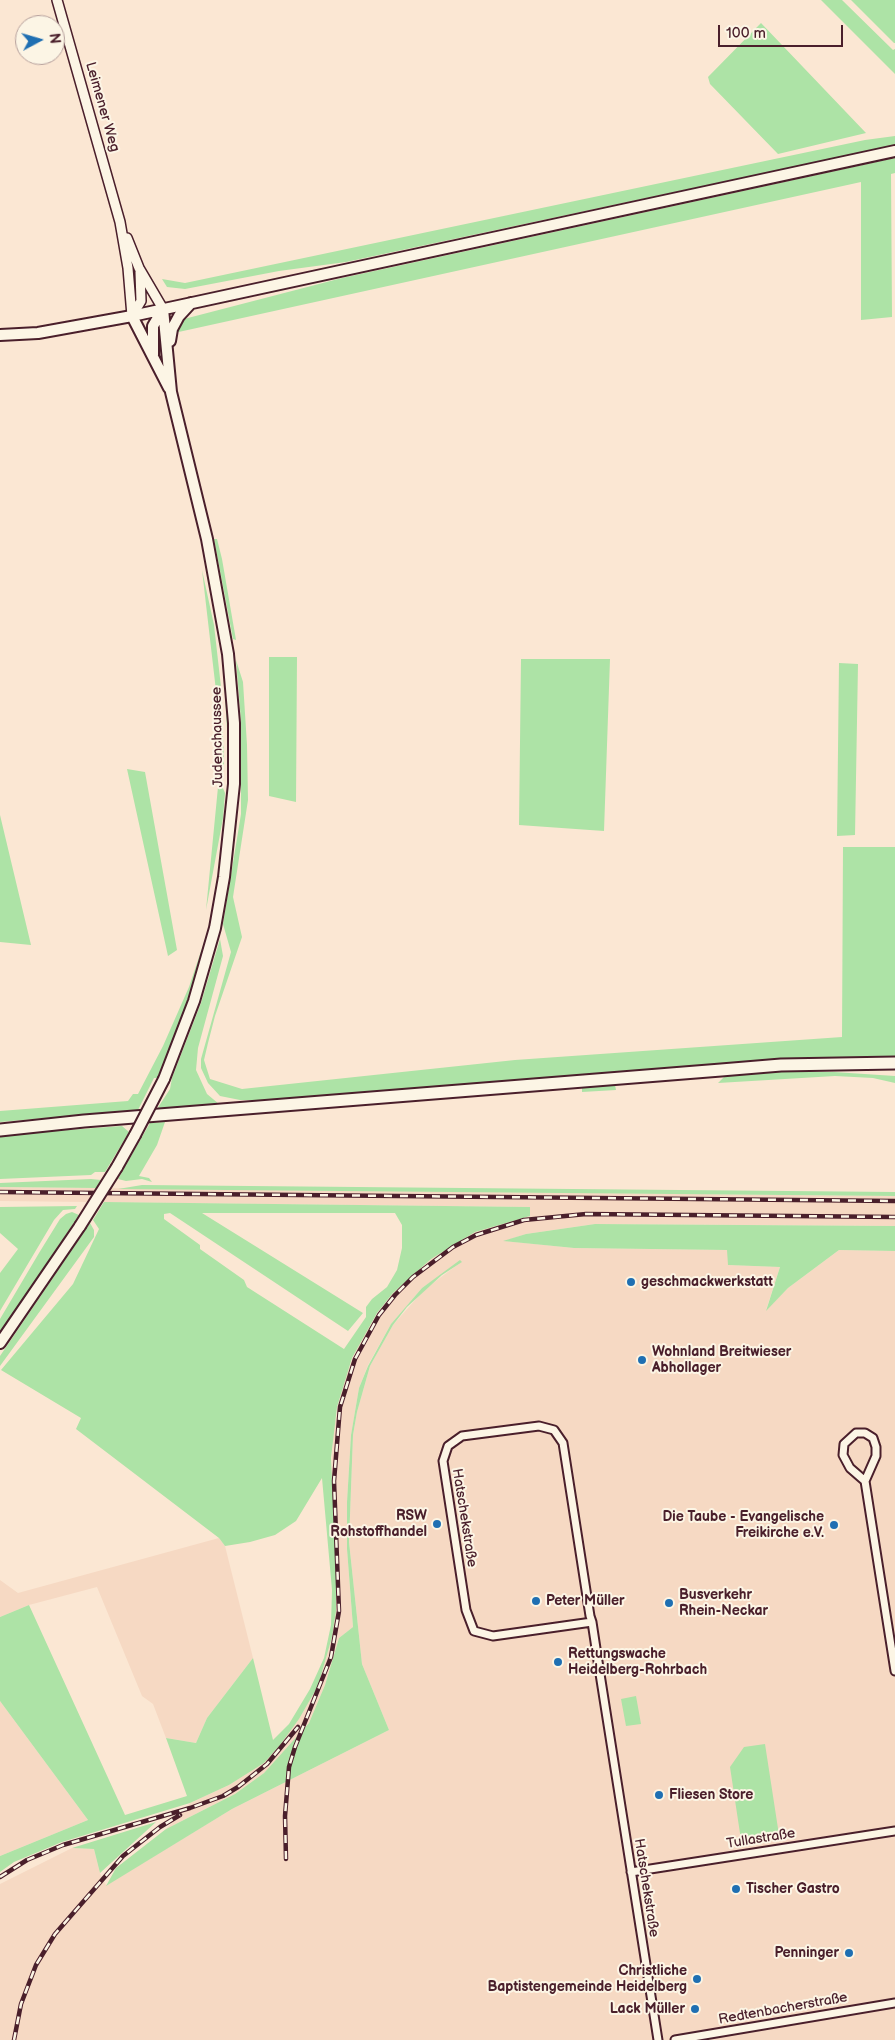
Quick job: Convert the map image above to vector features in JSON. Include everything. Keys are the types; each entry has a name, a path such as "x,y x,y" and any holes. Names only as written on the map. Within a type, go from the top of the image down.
{"main road":[{"path":"0,335 38,333 132,316 895,152"},
{"path":"168,356 172,329 179,316 191,303"},
{"path":"153,358 153,326 164,309"},
{"name":"Judenchaussee","path":"0,1343 80,1226 117,1167 164,1079 194,1001 214,928 224,877 234,784 234,723 228,654 207,539 171,392 164,309"},
{"name":"Judenchaussee","path":"132,316 171,392"},
{"path":"0,1130 84,1121 781,1065 895,1063"}],"street":[{"name":"Leimener Weg","path":"57,0 120,222 128,268 132,316"},
{"name":"Leimener Weg","path":"120,222 139,268 164,309"},
{"path":"132,316 141,301 139,268"},
{"name":"Hatschekstraße","path":"592,1622 493,1636 474,1630 466,1610 443,1461 448,1446 462,1436 538,1426 554,1430 563,1443 592,1622 658,2040"},
{"path":"865,1481 850,1468 843,1455 844,1444 856,1433 864,1433 872,1438 876,1446 876,1456 865,1481 895,1671"},
{"name":"Tullastraße","path":"631,1872 895,1831"},
{"name":"Redtenbacherstraße","path":"675,2040 895,2003"}],"shaded area":[{"path":"0,1187 895,1196 895,1226 595,1224 526,1234 505,1241 574,1248 728,1250 728,1265 780,1267 766,1310 788,1288 839,1250 895,1251 895,2040 0,2040 0,1884 72,1848 94,1849 100,1873 106,1885 232,1809 389,1730 362,1664 349,1542 353,1435 357,1412 370,1366 393,1325 424,1290 461,1262 422,1288 391,1324 368,1365 359,1388 351,1435 347,1502 347,1549 353,1627 339,1638 325,1685 309,1723 264,1773 235,1794 166,1829 190,1803 229,1785 264,1763 299,1719 318,1686 332,1637 336,1567 331,1480 333,1433 343,1382 363,1335 393,1293 431,1259 475,1232 530,1216 530,1207 0,1201"},
{"path":"219,1538 225,1546 253,1658 207,1718 196,1743 166,1738 153,1704 142,1696 97,1587 29,1605 0,1617 0,1580 18,1593"},
{"path":"0,1701 88,1820 0,1856"}],"green space":[{"path":"821,0 842,0 893,50 895,49 895,74"},
{"path":"851,0 895,0 895,43 894,43"},
{"path":"761,23 866,133 778,154 710,84 708,77"},
{"path":"895,136 895,145 346,262 279,271 185,289 167,287 162,279 185,283 865,140"},
{"path":"895,158 895,173 891,174 892,317 861,320 861,182 174,333 184,319 342,278"},
{"path":"214,539 217,539 222,559 236,640 233,639"},
{"path":"202,570 214,625 221,687 224,762 222,777 218,708"},
{"path":"269,657 297,657 296,802 269,796"},
{"path":"225,659 232,766 217,904 197,976 175,1037 157,1078 154,1078 138,1110 0,1122 0,1111 128,1101 133,1094 138,1094 163,1046 189,987 208,930 222,852 230,779 223,662"},
{"path":"521,659 610,659 604,831 519,825"},
{"path":"236,660 243,682 247,745 248,800 233,897 242,937 215,1016 204,1060 210,1079 242,1089 515,1060 842,1037 843,847 895,847 895,1058 840,1057 764,1061 286,1100 240,1100 220,1096 208,1083 201,1068 201,1059 231,952 223,924 241,814 241,720"},
{"path":"839,663 858,664 855,835 837,836"},
{"path":"127,769 145,772 177,950 168,956"},
{"path":"222,786 225,793 223,818 206,910 218,787"},
{"path":"0,815 31,945 0,942"},
{"path":"220,939 223,956 198,1048 196,1070 207,1094 219,1104 157,1109 170,1089 172,1078 201,1003"},
{"path":"781,1072 834,1072 895,1076 895,1083 873,1078 835,1076 718,1083 725,1076"},
{"path":"615,1085 616,1090 582,1092 582,1087"},
{"path":"165,1122 157,1145 139,1176 149,1178 152,1182 142,1179 126,1181 118,1179 150,1123"},
{"path":"122,1126 129,1132 105,1172 95,1172 91,1175 0,1179 0,1135"},
{"path":"101,1180 96,1188 0,1187 0,1183"},
{"path":"142,1185 895,1192 895,1196 118,1189"},
{"path":"104,1202 530,1207 530,1216 475,1232 431,1259 393,1293 377,1313 352,1358 337,1407 331,1458 336,1567 336,1611 332,1637 318,1686 299,1719 280,1745 264,1763 229,1785 190,1803 62,1842 14,1862 0,1872 0,1856 88,1820 0,1701 0,1617 29,1605 125,1815 187,1796 166,1738 196,1743 207,1718 253,1658 273,1740 289,1724 310,1689 324,1658 331,1625 332,1590 322,1478 296,1521 275,1535 225,1546 219,1538 76,1429 81,1418 1,1370 73,1284 99,1229 93,1220","holes":["170,1213 348,1331 363,1313 202,1213 395,1213 402,1225 402,1248 397,1270 387,1287 372,1299 366,1307 366,1317 344,1349 247,1287 244,1280 200,1249 200,1245 164,1219 164,1214"]},
{"path":"77,1206 75,1209 63,1210 54,1220 0,1311 0,1273 18,1249 0,1233 0,1207"},
{"path":"72,1212 79,1215 0,1333 0,1319 39,1253 60,1219"},
{"path":"90,1223 94,1230 94,1237 0,1366 0,1356"},
{"path":"595,1224 895,1226 895,1251 839,1250 788,1288 766,1311 780,1267 728,1265 727,1250 574,1248 503,1241 526,1234"},
{"path":"460,1260 462,1262 442,1275 407,1307 393,1325 370,1366 357,1412 353,1435 349,1542 362,1664 389,1730 232,1809 106,1886 116,1868 166,1829 235,1794 264,1773 309,1723 325,1685 339,1638 353,1627 347,1549 347,1502 351,1435 359,1388 368,1366 391,1324 422,1288"},
{"path":"636,1696 641,1724 626,1726 621,1699"},
{"path":"765,1744 779,1835 741,1840 730,1767 744,1747"},
{"path":"156,1822 100,1873 94,1849 72,1848"}],"railway":[{"path":"0,1192 895,1201"},
{"path":"286,1859 285,1816 289,1767 295,1747 331,1657 339,1611 334,1481 340,1407 355,1359 379,1315 395,1295 413,1277 453,1247 476,1235 524,1220 586,1214 895,1217"},
{"path":"0,1877 27,1860 63,1845 190,1808 223,1796 238,1787 267,1764 298,1727"},
{"path":"14,2040 21,2004 36,1965 55,1934 123,1856 160,1827 180,1815"}],"place":[{"name":"geschmackwerkstatt","path":"631,1282"},
{"name":"Wohnland Breitwieser Abhollager","path":"642,1360"},
{"name":"RSW Rohstoffhandel","path":"437,1524"},
{"name":"Die Taube - Evangelische Freikirche e.V.","path":"834,1525"},
{"name":"Peter Müller","path":"536,1601"},
{"name":"Busverkehr Rhein-Neckar","path":"669,1603"},
{"name":"Rettungswache Heidelberg-Rohrbach","path":"558,1662"},
{"name":"Fliesen Store","path":"659,1795"},
{"name":"Tischer Gastro","path":"736,1889"},
{"name":"Penninger","path":"849,1953"},
{"name":"Christliche Baptistengemeinde Heidelberg","path":"697,1979"},
{"name":"Lack Müller","path":"695,2009"}]}
